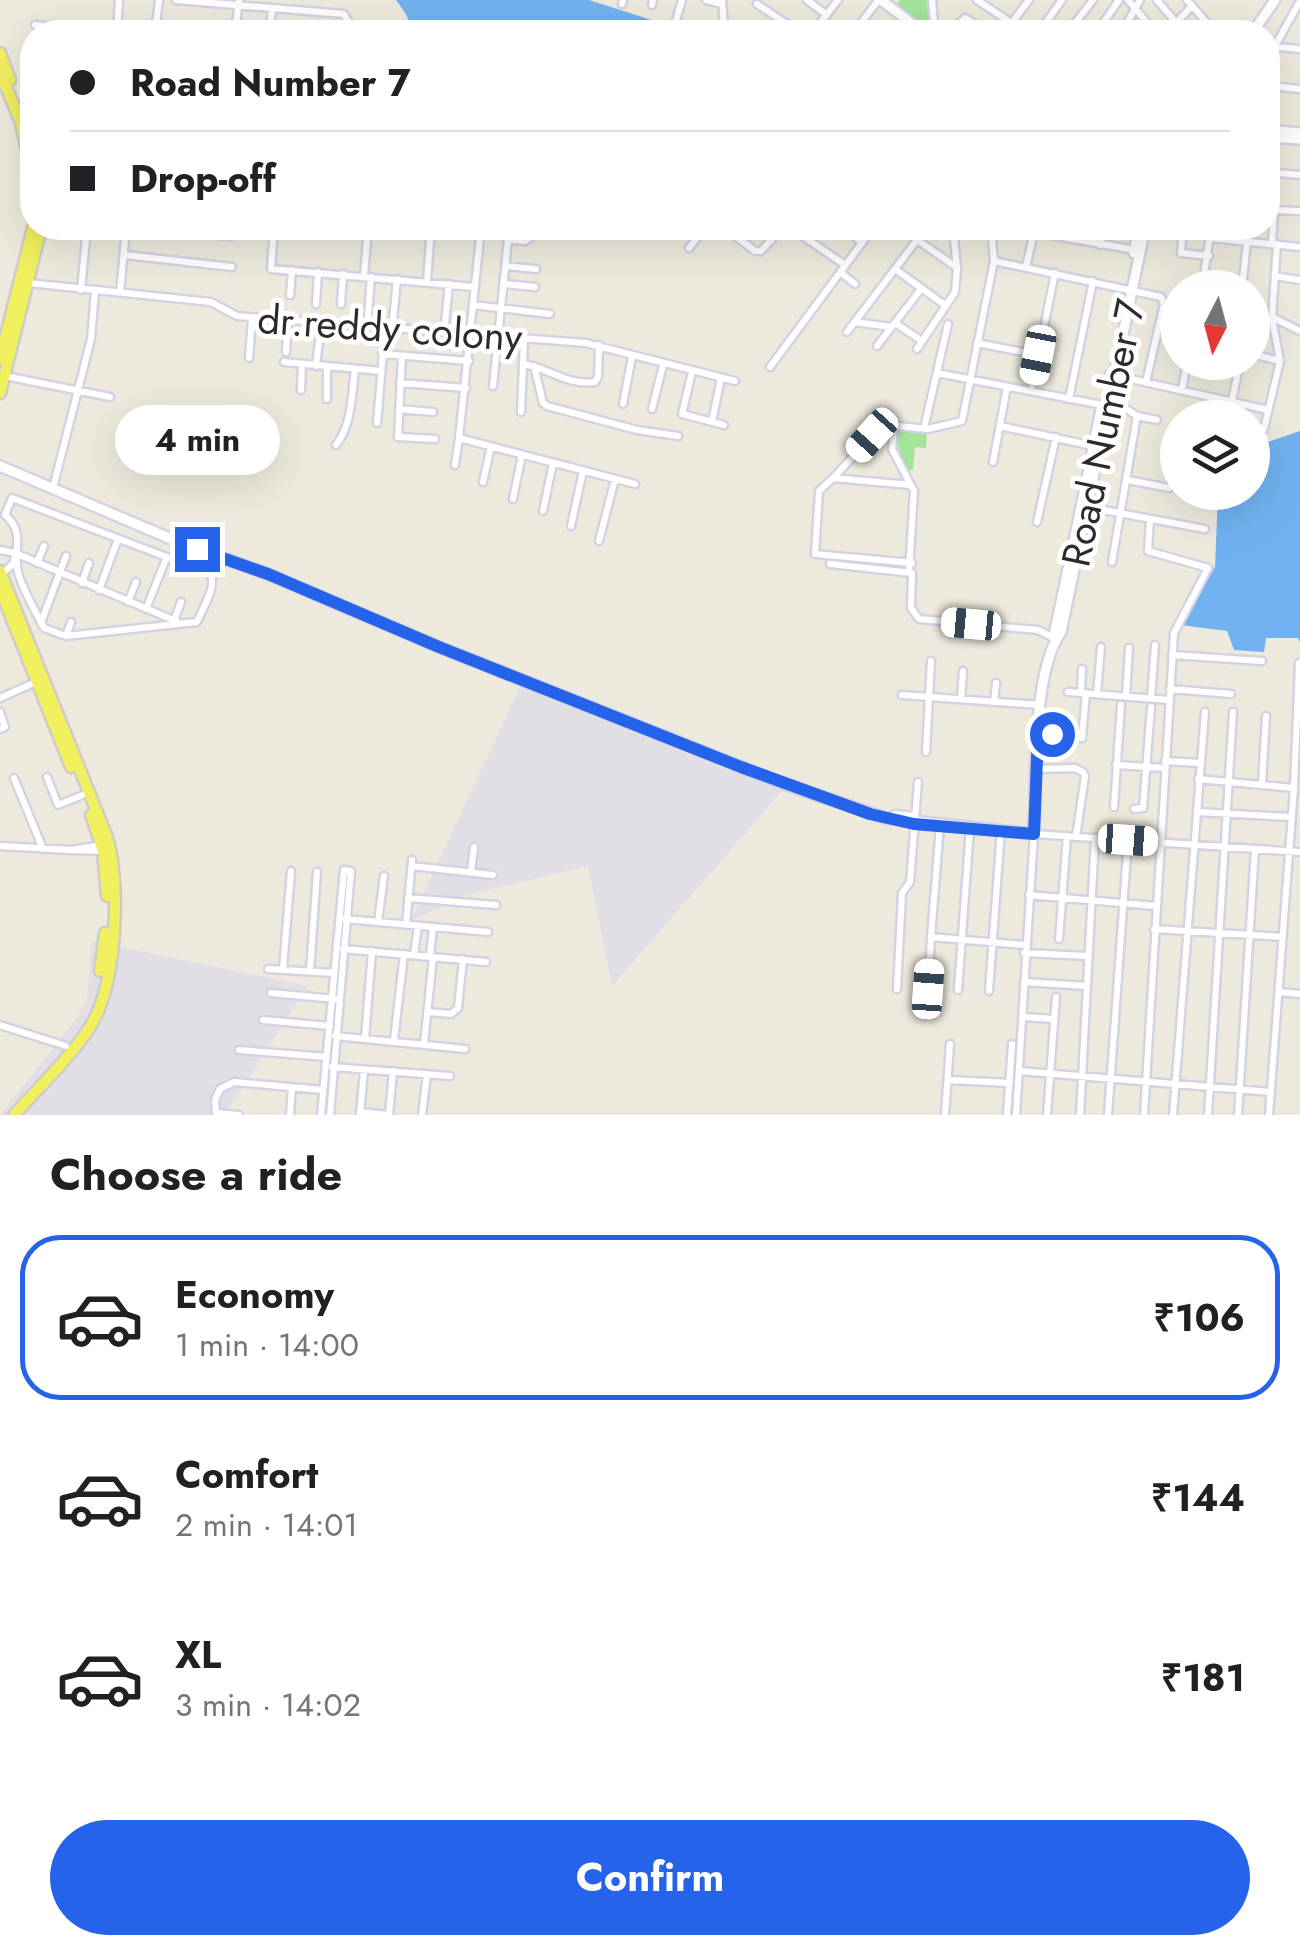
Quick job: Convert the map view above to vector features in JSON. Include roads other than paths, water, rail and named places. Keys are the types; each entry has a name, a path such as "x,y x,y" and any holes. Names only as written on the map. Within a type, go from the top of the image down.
{"main road":[{"path":"1,62 20,101"},
{"path":"1,62 20,120"},
{"path":"0,360 30,240"},
{"path":"0,393 38,240"},
{"path":"1,573 102,848 108,886 100,978 86,1022 10,1115"},
{"path":"0,589 11,606 107,837 114,868 110,952 91,1025 10,1115"}],"street":[{"path":"176,0 330,12 347,16 347,20"},
{"path":"330,0 330,12"},
{"path":"706,0 722,2"},
{"path":"807,0 827,14"},
{"path":"822,20 838,0"},
{"path":"977,0 1006,20"},
{"path":"1077,20 1093,0"},
{"path":"1128,0 1146,20"},
{"path":"1130,20 1140,0"},
{"path":"1157,0 1174,20"},
{"path":"866,20 884,2"},
{"path":"1280,32 1300,2"},
{"path":"757,4 780,20"},
{"path":"271,20 272,8"},
{"path":"80,290 86,240"},
{"path":"120,293 127,240"},
{"path":"273,240 272,268 474,286"},
{"path":"367,328 368,240"},
{"path":"427,282 430,240"},
{"path":"455,464 482,240"},
{"path":"493,386 511,240"},
{"path":"689,248 695,240"},
{"path":"742,240 760,251 771,240"},
{"path":"806,240 855,284"},
{"path":"770,367 862,242 859,240"},
{"path":"848,332 917,240 958,268"},
{"path":"916,349 955,292 958,268 954,240"},
{"path":"912,563 815,554 819,492 877,430 898,426 928,429 962,421 994,261 992,240"},
{"path":"1026,267 1032,240"},
{"path":"1075,240 1137,251"},
{"path":"1100,245 1101,240"},
{"name":"Road Number 7","path":"1034,834 1040,705 1061,632 1139,240"},
{"path":"1182,240 1181,253 1208,256"},
{"path":"1205,270 1210,240"},
{"path":"1228,240 1300,246"},
{"path":"1270,402 1280,361 1272,318 1275,240"},
{"path":"1244,270 1246,242"},
{"path":"124,255 232,266"},
{"path":"994,261 1160,297 1164,301 1146,382"},
{"path":"506,266 536,269"},
{"path":"895,268 946,306"},
{"path":"290,295 292,270"},
{"path":"316,304 318,272"},
{"path":"340,304 344,274"},
{"path":"1031,391 1056,274"},
{"path":"1275,276 1300,280"},
{"path":"376,423 382,354 397,279"},
{"path":"1069,399 1093,281"},
{"name":"dr.reddy colony","path":"29,284 212,302 227,313 252,318 599,346 735,381"},
{"path":"444,333 449,284"},
{"path":"504,284 535,288"},
{"path":"878,346 920,289"},
{"path":"53,488 91,339 95,291"},
{"path":"473,305 550,314"},
{"path":"249,358 252,318"},
{"path":"1272,318 1300,332"},
{"path":"286,352 288,321"},
{"path":"855,322 894,325 922,341"},
{"path":"316,366 321,324"},
{"path":"924,424 948,324"},
{"path":"521,412 524,339"},
{"path":"976,343 1038,355"},
{"path":"523,364 546,368 561,380 595,382 599,346"},
{"path":"382,354 469,361"},
{"path":"402,356 398,437 435,440"},
{"path":"623,404 632,356"},
{"path":"1270,358 1280,361"},
{"path":"284,362 381,371"},
{"path":"301,390 302,364"},
{"path":"652,409 663,364"},
{"path":"326,399 327,366"},
{"path":"534,366 547,406 638,430 678,436"},
{"path":"336,444 341,440 350,410 355,369"},
{"path":"692,372 682,414 724,425"},
{"path":"937,373 1128,410 1157,420"},
{"path":"1111,374 1227,400"},
{"path":"5,376 110,397"},
{"path":"712,422 721,378"},
{"path":"1182,390 1184,380"},
{"path":"400,383 466,388"},
{"path":"993,462 1007,388"},
{"path":"399,409 433,412"},
{"path":"1112,562 1137,416"},
{"path":"1000,426 1096,447"},
{"path":"894,429 892,450 914,491 909,572"},
{"path":"1036,522 1056,436"},
{"path":"459,438 635,484"},
{"path":"484,482 490,446"},
{"path":"513,499 522,454"},
{"path":"543,510 552,462"},
{"path":"0,466 439,647 870,814 1034,834 1300,852"},
{"path":"571,526 583,471"},
{"path":"833,478 910,485"},
{"path":"599,540 616,479"},
{"path":"1128,480 1160,486"},
{"path":"1,573 14,563 19,535 14,522 5,515 12,498 210,574 213,579 197,622 66,636 44,628 19,575 16,554"},
{"path":"1084,506 1205,529"},
{"path":"1142,563 1148,550 1150,519"},
{"path":"99,590 118,539"},
{"path":"38,564 44,546"},
{"path":"0,550 177,622"},
{"path":"1144,1115 1172,655 1176,626 1208,568 1148,550"},
{"path":"41,622 66,556"},
{"path":"146,609 166,559"},
{"path":"82,583 89,563"},
{"path":"830,564 912,572 911,608 919,618 1038,630 1057,638"},
{"path":"128,602 136,582"},
{"path":"177,622 181,602"},
{"path":"66,636 71,622"},
{"path":"94,633 99,622"},
{"path":"1134,810 1143,808 1155,644"},
{"path":"1098,694 1102,647"},
{"path":"1126,696 1129,648"},
{"path":"1172,655 1262,662"},
{"path":"926,752 931,662"},
{"path":"1269,1115 1297,753 1299,663"},
{"path":"1038,734 1082,738 1082,668"},
{"path":"961,699 962,671"},
{"path":"0,698 38,682"},
{"path":"994,702 996,684"},
{"path":"1170,690 1231,694"},
{"path":"1068,692 1126,696 1151,703 1169,700"},
{"path":"902,695 1040,705"},
{"path":"1114,807 1121,705"},
{"path":"0,712 5,727 0,729"},
{"path":"1173,1115 1205,712"},
{"path":"1208,1115 1234,712"},
{"path":"1262,784 1266,716"},
{"path":"1116,765 1200,763"},
{"path":"1037,769 1075,768 1085,776 1072,836 1059,938"},
{"path":"47,777 58,805 83,795"},
{"path":"14,778 43,849"},
{"path":"1198,779 1294,788"},
{"path":"897,989 902,892 910,882 918,782"},
{"path":"1197,812 1291,816"},
{"path":"895,814 915,820"},
{"path":"928,989 940,825"},
{"path":"958,990 970,828"},
{"path":"989,991 1001,830"},
{"path":"1016,1115 1034,834"},
{"path":"1080,1115 1095,838"},
{"path":"1108,1115 1128,840"},
{"path":"0,846 102,848"},
{"path":"471,872 474,847"},
{"path":"1238,1115 1255,849"},
{"path":"406,924 412,863 493,874"},
{"path":"321,1115 348,870"},
{"path":"283,970 290,872"},
{"path":"310,971 317,872"},
{"path":"378,922 384,876"},
{"path":"1029,894 1156,906"},
{"path":"408,898 496,905"},
{"path":"343,919 488,932"},
{"path":"414,955 418,926"},
{"path":"424,1044 433,927"},
{"path":"1154,928 1283,937"},
{"path":"931,937 1088,956"},
{"path":"341,948 486,962"},
{"path":"336,999 334,973 341,948"},
{"path":"365,1038 372,951"},
{"path":"394,1040 404,954"},
{"path":"428,1012 451,1014 458,1008 463,959"},
{"path":"268,968 334,973"},
{"path":"1024,982 1087,986"},
{"path":"1279,992 1300,994"},
{"path":"272,993 336,999"},
{"path":"1048,1115 1056,998"},
{"path":"1023,1016 1054,1020"},
{"path":"262,1020 365,1038 465,1049"},
{"path":"0,1025 66,1046"},
{"path":"945,1115 950,1044"},
{"path":"1008,1115 1012,1044"},
{"path":"240,1050 364,1070 450,1076"},
{"path":"329,1064 330,1115"},
{"path":"364,1070 360,1113 389,1115 393,1071"},
{"path":"1019,1071 1271,1092"},
{"path":"422,1115 427,1074"},
{"path":"948,1080 1010,1084"},
{"path":"239,1115 216,1113 214,1100 227,1084 324,1090"},
{"path":"290,1115 292,1088"}],"water":[{"path":"396,0 589,0 652,20 408,20"},
{"path":"1300,431 1300,642 1298,638 1266,638 1264,652 1234,650 1227,631 1180,625 1215,567 1217,510 1270,510 1270,441"}]}
